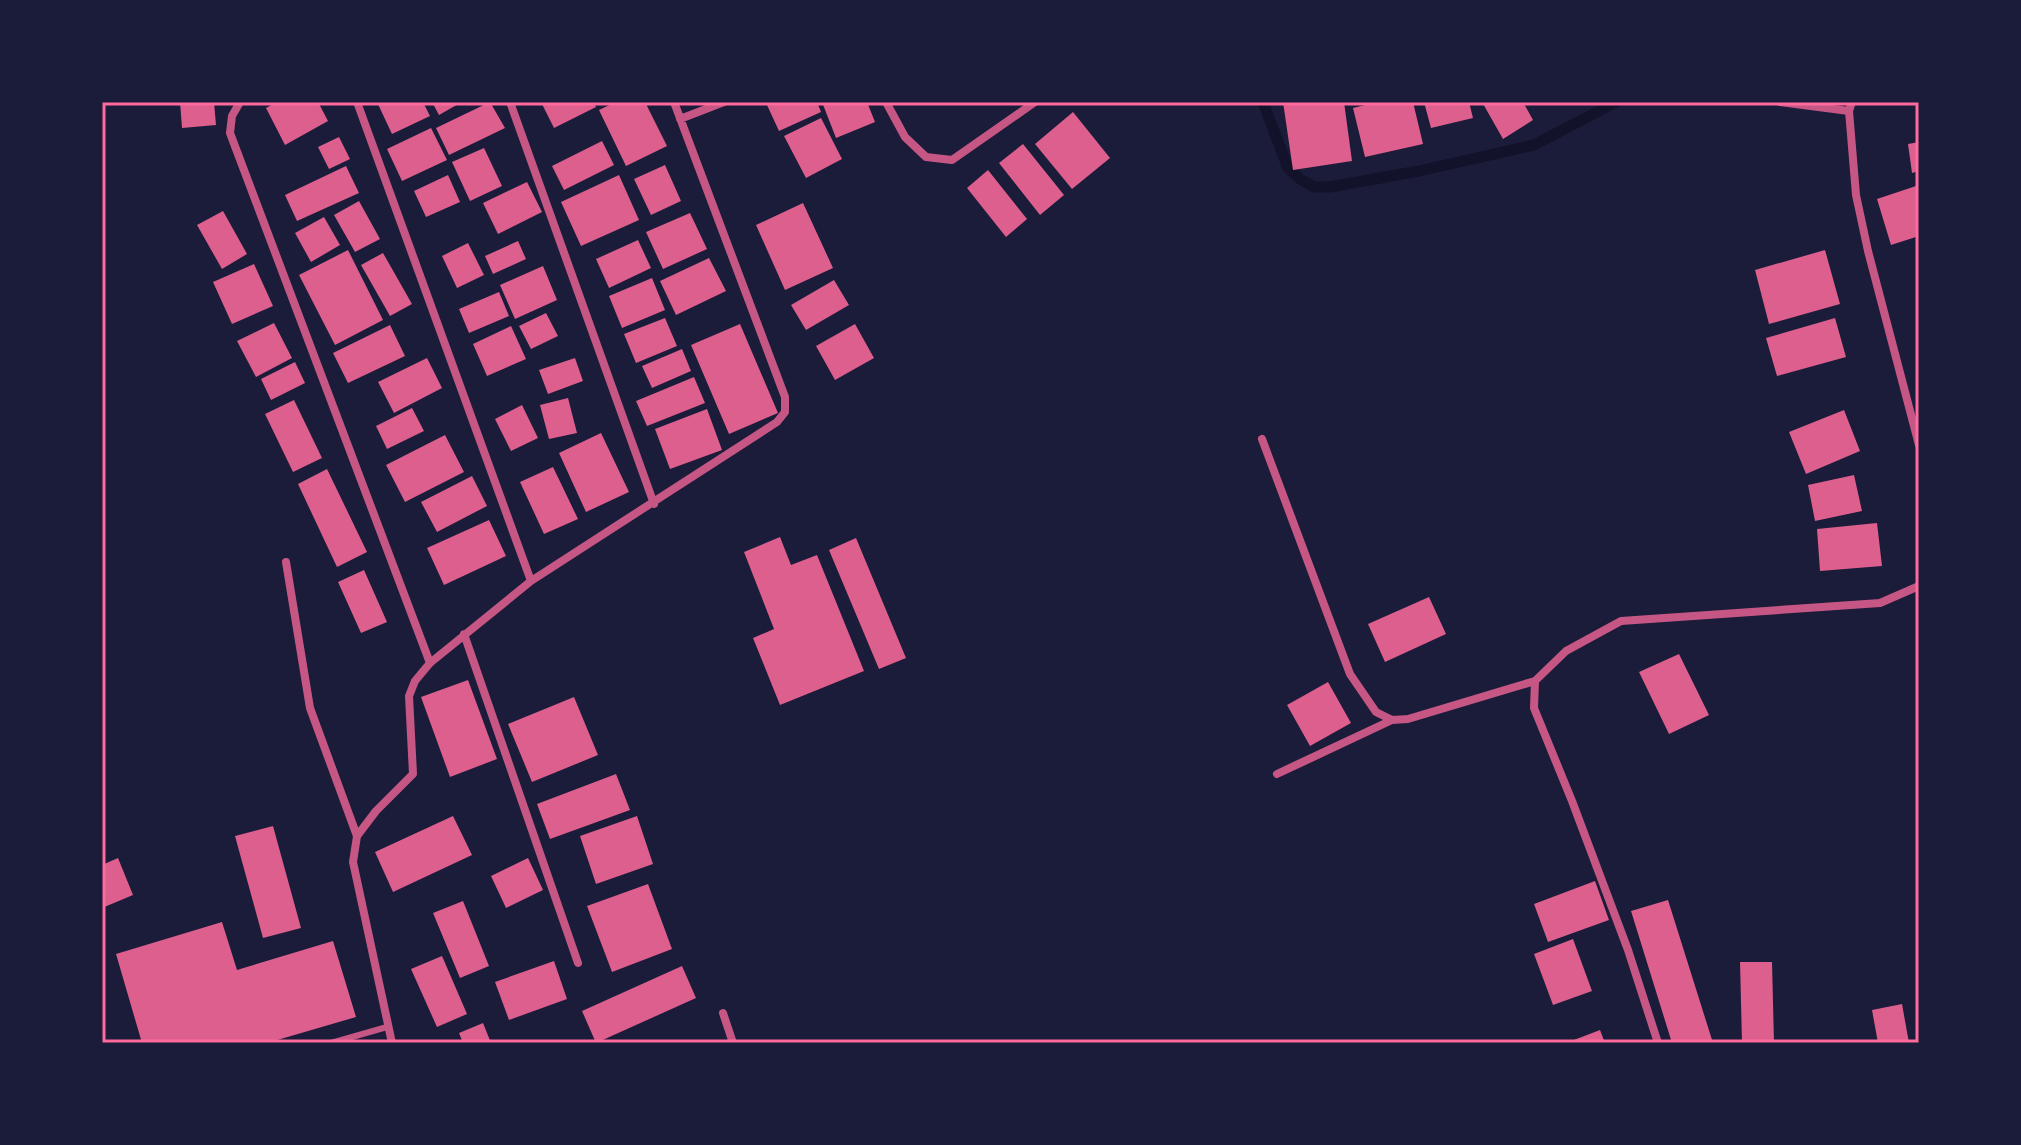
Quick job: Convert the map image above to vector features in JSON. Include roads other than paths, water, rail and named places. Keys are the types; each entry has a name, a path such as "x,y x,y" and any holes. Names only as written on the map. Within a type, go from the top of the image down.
{"street":[{"path":"240,102 232,116 230,133 430,663"},
{"path":"357,102 531,581"},
{"path":"510,102 654,504"},
{"path":"392,1043 353,862 357,836 376,811 413,774 409,696 415,681 430,663 531,581 654,504 777,422 785,412 785,397 674,102"},
{"path":"680,119 724,102"},
{"path":"886,102 905,137 926,157 952,160 1035,102"},
{"path":"1780,102 1850,107 1856,195 1919,445"},
{"path":"1262,439 1350,674 1376,712 1392,720"},
{"path":"286,562 310,708 357,836"},
{"path":"1277,774 1392,720 1408,719 1535,681 1566,651 1621,621 1880,603 1919,586"},
{"path":"464,634 578,963"},
{"path":"1535,681 1534,708 1622,935 1658,1043"},
{"path":"723,1013 733,1043"}],"lane":[{"path":"331,1043 387,1027"}],"waterway":[{"path":"1263,102 1288,168 1314,187 1330,187 1419,171 1534,145 1616,102"}]}
